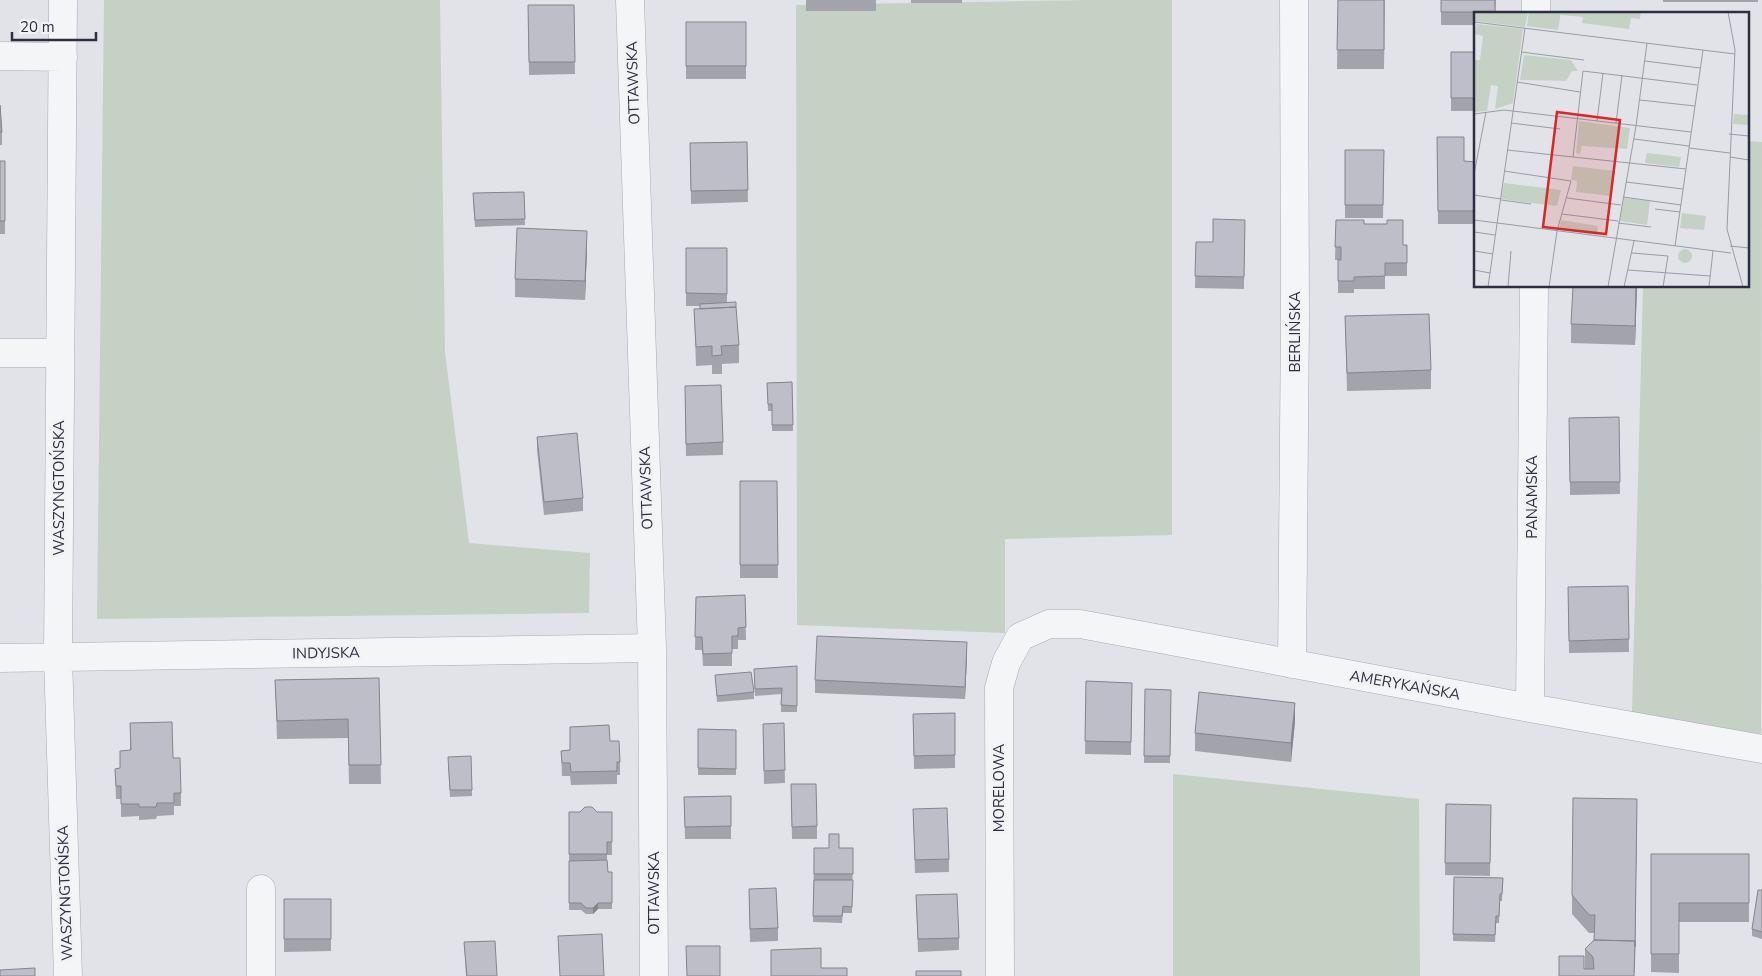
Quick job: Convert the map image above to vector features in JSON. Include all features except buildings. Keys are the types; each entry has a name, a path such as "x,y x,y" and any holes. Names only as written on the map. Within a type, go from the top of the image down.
{"street":[{"name":"WASZYNGTOŃSKA","path":"63,0 58,657 68,976"},
{"name":"OTTAWSKA","path":"630,0 652,648 654,976"},
{"name":"BERLIŃSKA","path":"1292,664 1295,329 1294,0"},
{"path":"0,56 63,57"},
{"name":"PANAMSKA","path":"1530,708 1534,288"},
{"path":"0,353 60,353"},
{"name":"AMERYKAŃSKA","path":"1048,624 1080,624 1762,749"},
{"name":"MORELOWA","path":"1000,976 999,688 1006,663 1020,637 1048,624"},
{"name":"INDYJSKA","path":"0,658 652,648"},
{"path":"261,889 261,976"}],"green space":[{"path":"104,0 440,0 445,352 469,543 590,553 589,613 97,619"},
{"path":"1172,0 1172,535 1005,539 1005,633 797,625 796,5"},
{"path":"1750,141 1762,142 1761,741 1632,712 1643,288 1750,288"},
{"path":"1173,774 1419,799 1420,976 1173,976"}]}
